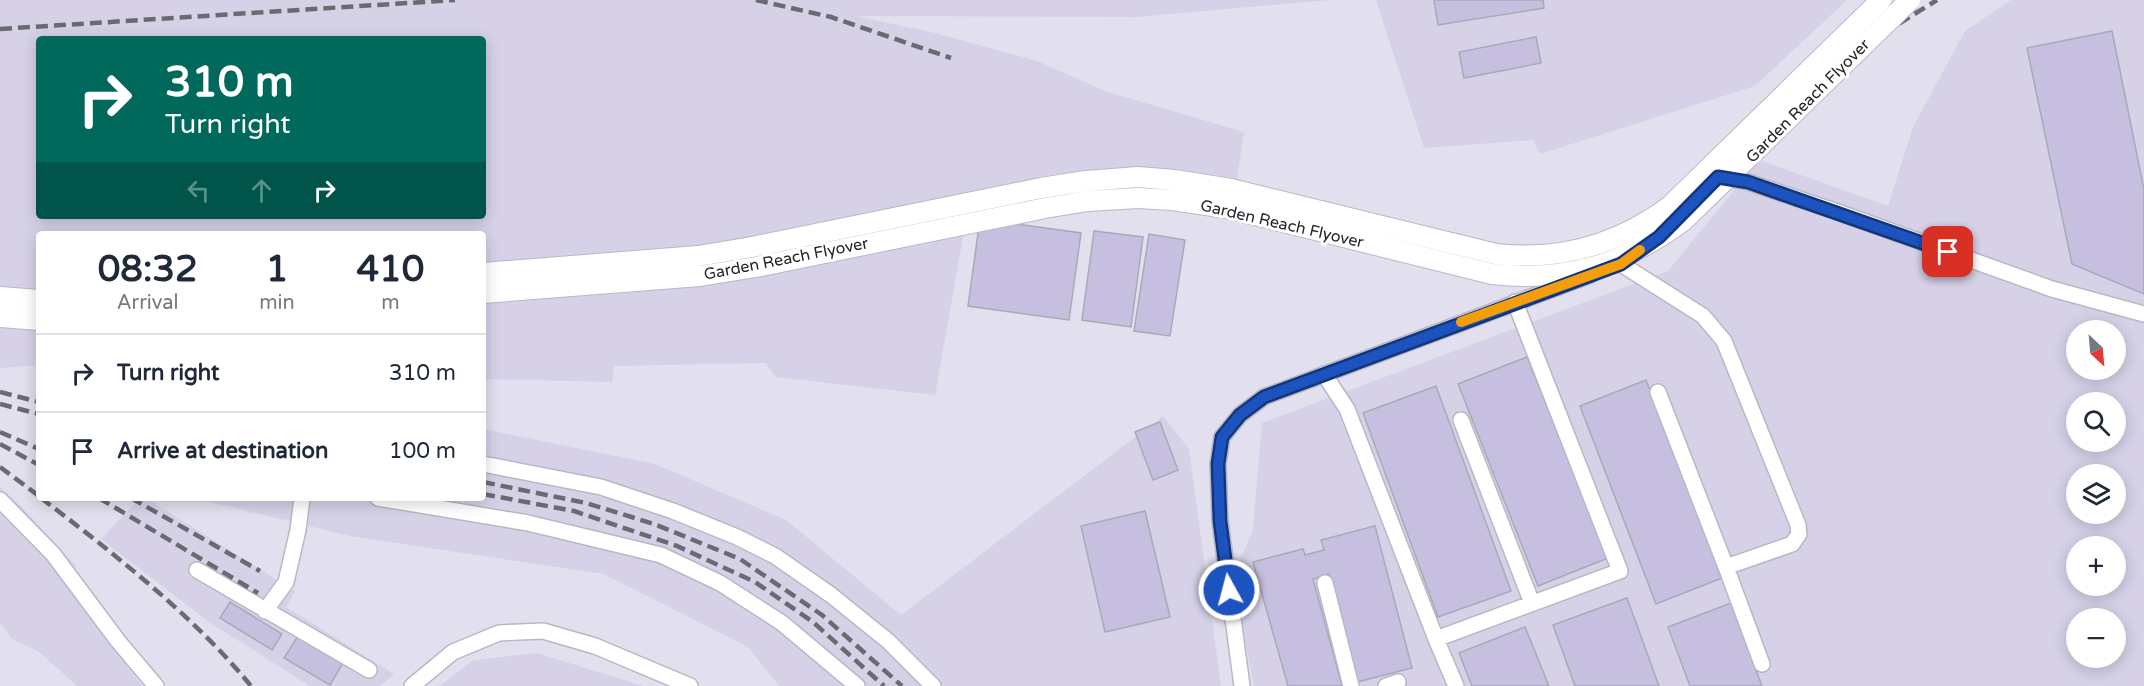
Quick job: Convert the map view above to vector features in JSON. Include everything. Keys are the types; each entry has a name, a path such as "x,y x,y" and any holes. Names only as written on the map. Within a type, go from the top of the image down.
{"main road":[{"name":"Garden Reach Flyover","path":"486,273 698,256 1041,188 1086,181 1138,177 1231,189 1496,254 1535,256 1575,252 1595,247 1635,230 1670,206 1881,0"},
{"name":"Garden Reach Flyover","path":"486,293 700,276 756,267 1045,208 1088,201 1138,198 1227,208 1492,274 1536,276 1579,271 1634,253 1683,222 1910,0"},
{"path":"0,297 36,300"},
{"path":"0,317 36,320"}],"street":[{"path":"1242,686 1220,521 1218,464 1222,437 1240,415 1264,397 1621,264 1659,237 1808,80 1888,0"},
{"path":"1718,177 1748,182 2052,290 2144,314"},
{"path":"1621,264 1703,316 1724,341 1798,525 1799,534 1792,544 1726,567"},
{"path":"1436,639 1620,571 1515,302"},
{"path":"1324,374 1347,410 1456,686"},
{"path":"1658,392 1762,664"},
{"path":"1461,420 1532,603"},
{"path":"486,465 601,487 673,511 737,537 775,556 831,595 888,641 933,686"},
{"path":"0,501 53,554 118,642 156,686"},
{"path":"265,611 286,582 298,530 302,501"},
{"path":"396,501 528,523 661,555 720,583 782,623 857,686"},
{"path":"197,570 369,670"},
{"path":"1325,583 1351,686"},
{"path":"412,686 453,652 499,633 543,631 595,646 690,686"}],"shaded area":[{"path":"0,0 1329,0 1137,17 855,16 931,32 1037,61 1108,92 1244,132 1236,185 1085,198 967,215 935,395 775,377 766,363 614,366 612,382 486,379 486,231 36,231 36,365 0,368"},
{"path":"1376,0 1847,0 1755,86 1540,154 1533,140 1424,148"},
{"path":"2011,0 2144,0 2144,686 1254,686 1233,577 1253,530 1262,423 1668,271 1759,160 1888,206 1913,127 1965,31"},
{"path":"1163,416 1189,449 1221,686 779,686 748,647 604,574 350,536 206,501 486,501 486,430 655,464 786,520 901,615"},
{"path":"0,487 21,506 76,566 68,584 142,686 77,686 38,651 13,640 0,623"},
{"path":"137,501 151,501 295,591 286,607 394,674 380,686 310,686 209,622 101,539"},
{"path":"537,653 643,686 440,686 473,660"}],"building":[{"path":"1434,0 1543,0 1544,8 1438,25"},
{"path":"2112,31 2144,190 2144,294 2072,264 2027,48"},
{"path":"1536,37 1541,63 1464,78 1459,52"},
{"path":"980,219 1081,233 1069,320 968,306"},
{"path":"1094,231 1143,237 1131,327 1082,320"},
{"path":"1149,234 1185,240 1170,336 1134,331"},
{"path":"1527,357 1608,558 1538,586 1458,384"},
{"path":"1646,380 1722,578 1656,604 1580,406"},
{"path":"1436,386 1511,591 1438,617 1363,413"},
{"path":"1160,422 1178,470 1153,480 1135,432"},
{"path":"1145,511 1170,617 1105,632 1081,526"},
{"path":"1375,526 1412,668 1357,682 1329,574 1313,579 1342,686 1288,686 1253,562 1303,549 1305,555 1324,550 1321,540"},
{"path":"1627,598 1659,686 1575,686 1553,625"},
{"path":"230,602 282,634 272,650 220,618"},
{"path":"1731,603 1762,686 1690,686 1668,627"},
{"path":"1525,627 1549,686 1472,686 1459,653"},
{"path":"298,636 343,663 330,685 284,658"}],"railway":[{"path":"0,29 455,0"},
{"path":"756,0 831,17 951,58"},
{"path":"1775,96 1817,75 1937,0"},
{"path":"0,392 36,401"},
{"path":"0,404 36,413"},
{"path":"0,432 36,448"},
{"path":"0,444 36,463"},
{"path":"0,467 36,494"},
{"path":"486,483 586,503 654,524 740,559 822,615 902,686"},
{"path":"486,495 574,511 677,546 755,582 813,622 884,686"},
{"path":"45,501 96,540 179,610 229,660 251,686"},
{"path":"104,501 258,593"},
{"path":"136,501 260,571"}],"slow traffic":[{"path":"1461,322 1621,264 1640,250"}],"route":[{"path":"1229,590 1220,521 1218,464 1222,437 1240,415 1264,397 1621,264 1659,237 1718,177 1748,182 1948,252"}]}
